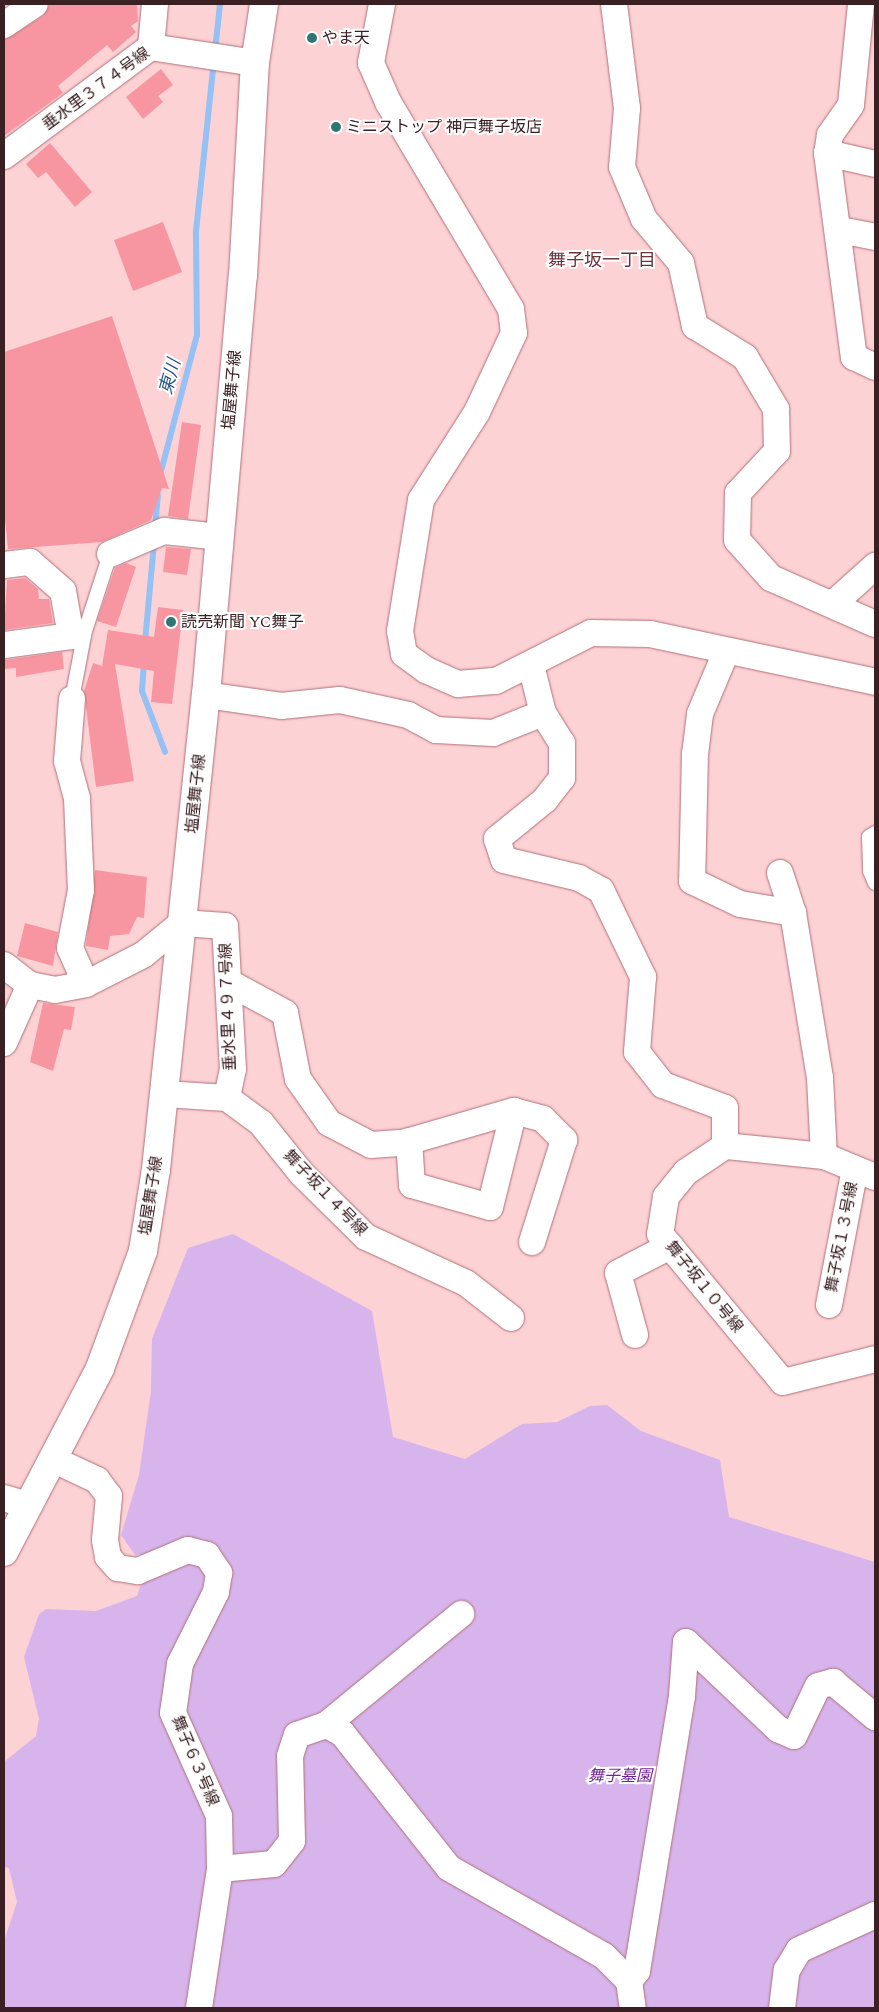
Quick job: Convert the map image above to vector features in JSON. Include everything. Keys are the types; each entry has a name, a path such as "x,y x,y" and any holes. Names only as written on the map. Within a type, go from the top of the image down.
{"street":[{"path":"4,25 35,4"},
{"path":"151,47 155,4"},
{"name":"塩屋舞子線","path":"4,1552 16,1502 52,1459 100,1368 143,1251 164,1094 206,695 243,276 255,62 264,4"},
{"path":"382,4 371,63 392,110 512,309 514,333 477,412 421,500 400,631 404,654 426,670 458,684 496,681 532,665 591,633 650,634 726,652 875,682"},
{"path":"614,4 627,108 622,167 644,219 681,263 695,326 745,357 776,409 777,451 738,493 736,540 770,578 834,604 875,624"},
{"path":"861,4 851,105 830,135 827,154 840,230 854,357 875,367"},
{"name":"垂水里３７４号線","path":"4,156 151,47 191,56 255,62"},
{"path":"827,154 875,164"},
{"path":"840,230 875,237"},
{"path":"110,554 155,535 219,537"},
{"path":"4,565 30,562 63,591 71,636 4,645"},
{"path":"834,604 875,566"},
{"path":"726,652 700,714 692,881 740,904 793,913"},
{"path":"532,665 543,713 562,743 562,778 546,800 497,839 504,860 579,878 601,890 642,977 637,1052 663,1085 725,1108 725,1146 824,1156 865,1173"},
{"path":"206,695 281,706 340,700 408,715 436,730 493,734 543,713"},
{"path":"72,699 67,762 77,799 81,890 70,948 86,984"},
{"path":"780,873 793,913 820,1078 824,1156"},
{"path":"4,965 30,985 55,990 86,984 143,955 182,923"},
{"name":"垂水里４９７号線","path":"182,923 225,926 233,1068 227,1098"},
{"path":"228,982 285,1013 298,1080 329,1123 371,1145 409,1141 514,1111 543,1119 564,1140 532,1242"},
{"path":"4,1043 30,985"},
{"path":"164,1094 227,1098"},
{"name":"舞子坂１４号線","path":"227,1098 261,1124 300,1173 366,1237 466,1283 510,1318"},
{"path":"409,1141 412,1185 490,1207 514,1111"},
{"name":"舞子坂１０号線","path":"725,1146 686,1172 666,1197 660,1234 783,1382 875,1359"},
{"name":"舞子坂１３号線","path":"829,1305 865,1173"},
{"path":"635,1335 618,1273 670,1246"},
{"name":"舞子６３号線","path":"52,1459 97,1480 109,1496 105,1540 108,1557 118,1568 138,1571 188,1550 207,1555 219,1572 216,1592 180,1664 173,1713 218,1816 220,1869 199,2008"},
{"path":"220,1869 274,1864 292,1842 290,1756 297,1735 326,1725 461,1614"},
{"path":"628,1981 637,1971 682,1696 686,1642 778,1729 794,1736 818,1686 833,1682 875,1716"},
{"path":"326,1725 342,1732 449,1868 604,1956 628,1981 633,2008"},
{"path":"782,2008 787,1970 799,1950 875,1915"}],"lane":[{"path":"72,699 85,630 110,554"},
{"path":"875,833 869,837 870,871 875,883"}],"green space":[{"name":"舞子墓園","path":"233,1234 372,1311 393,1437 465,1459 522,1424 557,1422 590,1406 607,1405 641,1431 720,1460 729,1517 875,1562 875,2008 4,2008 4,1941 17,1902 9,1868 4,1867 4,1762 36,1736 39,1719 24,1657 39,1614 46,1609 96,1611 137,1596 151,1554 135,1555 121,1535 139,1475 151,1391 152,1339 188,1248"}],"building":[{"path":"50,4 137,4 138,21 131,26 136,32 113,52 107,45 58,86 63,93 4,136 4,40 43,16"},
{"path":"161,69 173,85 158,96 163,102 143,119 126,97"},
{"path":"50,143 92,192 75,207 46,172 38,178 26,164"},
{"path":"163,222 182,272 133,291 114,240"},
{"path":"112,316 169,489 162,488 151,520 102,542 8,549 4,510 4,352"},
{"path":"182,422 201,425 188,519 168,516"},
{"path":"166,547 191,549 187,575 163,572"},
{"path":"126,563 136,567 116,627 97,621 115,568"},
{"path":"25,578 38,589 39,599 49,599 53,623 4,630 7,580"},
{"path":"158,607 183,610 172,704 151,702 154,671 115,664 134,781 96,787 84,691 93,663 102,666 108,630 154,637"},
{"path":"62,652 64,669 16,677 16,668 4,669 4,660"},
{"path":"95,870 147,877 144,918 137,917 129,934 110,936 108,950 86,946"},
{"path":"25,923 58,932 53,966 17,956"},
{"path":"43,1003 75,1007 71,1030 64,1029 53,1071 30,1062"}],"waterway":[{"name":"東川","path":"215,51 220,4"},
{"name":"東川","path":"160,475 197,335 196,231 214,61"},
{"name":"東川","path":"155,528 158,495"},
{"name":"東川","path":"145,642 154,543"},
{"name":"東川","path":"144,662 142,691 165,752"}],"place":[{"name":"やま天","path":"312,38"},
{"name":"ミニストップ 神戸舞子坂店","path":"336,127"},
{"name":"読売新聞 YC舞子","path":"171,622"}],"district":[{"name":"舞子坂一丁目","path":"602,261"}]}
